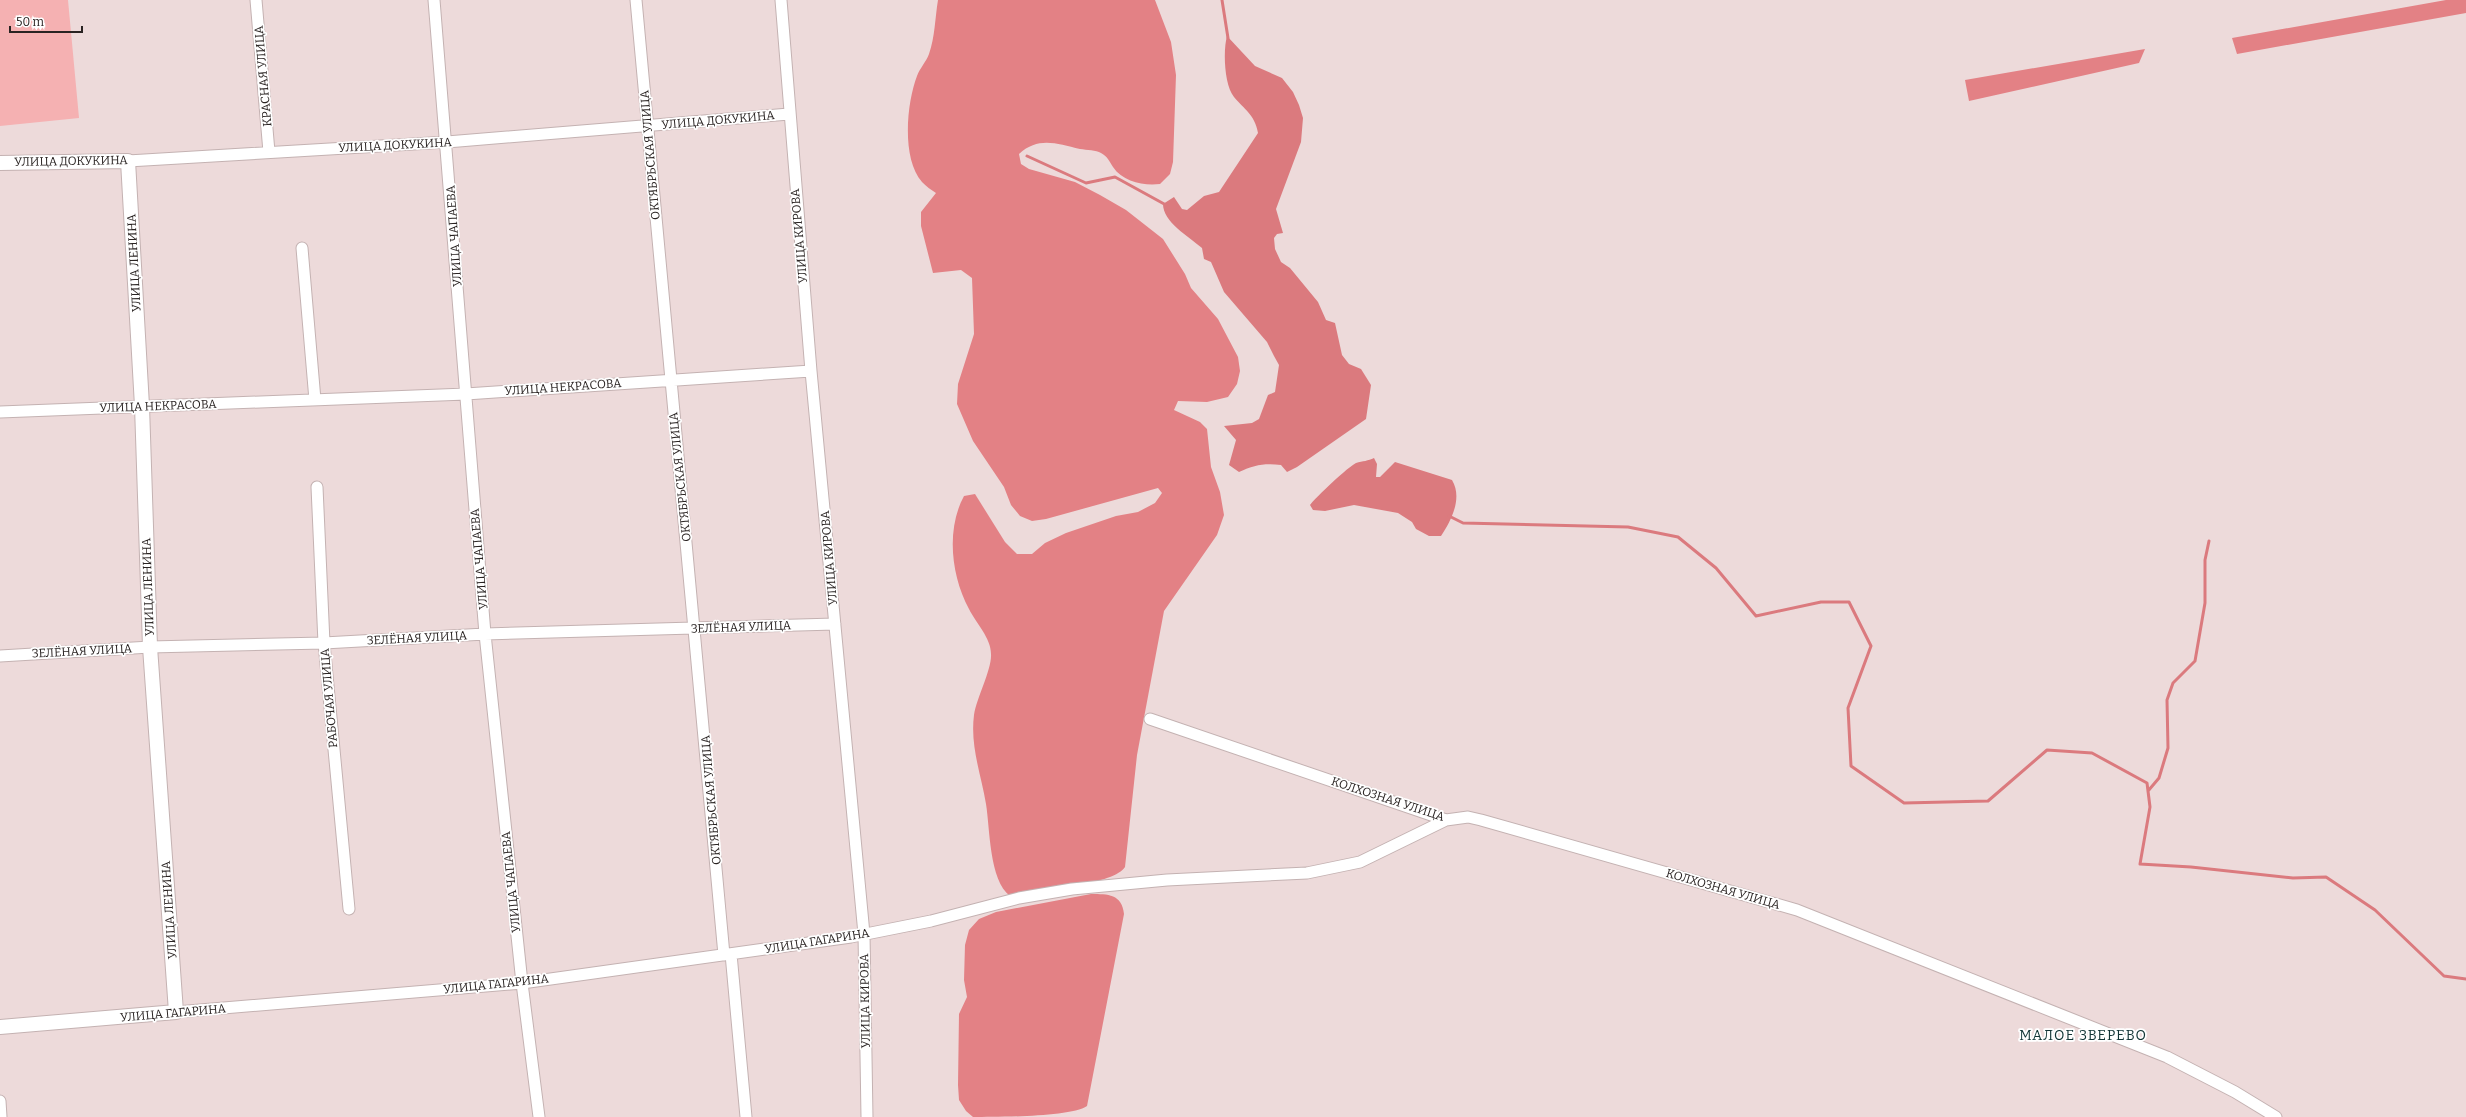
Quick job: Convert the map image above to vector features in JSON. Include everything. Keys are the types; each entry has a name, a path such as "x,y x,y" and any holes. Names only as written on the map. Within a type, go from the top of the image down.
{"street":[{"name":"КРАСНАЯ УЛИЦА","path":"256,0 269,152"},
{"name":"УЛИЦА ЧАПАЕВА","path":"434,0 447,142 486,634 522,983 539,1117"},
{"name":"ОКТЯБРЬСКАЯ УЛИЦА","path":"636,0 695,629 746,1117"},
{"name":"УЛИЦА КИРОВА","path":"781,0 789,114 811,371 864,934 867,1117"},
{"name":"УЛИЦА ДОКУКИНА","path":"0,162 128,161 447,142 789,114"},
{"name":"УЛИЦА ЛЕНИНА","path":"128,161 142,406 150,647 176,1012"},
{"path":"302,248 315,400"},
{"name":"УЛИЦА НЕКРАСОВА","path":"0,412 466,394 811,371"},
{"name":"РАБОЧАЯ УЛИЦА","path":"317,487 324,643 349,909"},
{"name":"ЗЕЛЁНАЯ УЛИЦА","path":"0,656 150,647 324,643 486,634 835,624"},
{"name":"КОЛХОЗНАЯ УЛИЦА","path":"1150,719 1446,820 1468,817 1481,820 1797,910 2167,1057 2235,1092 2276,1117"},
{"name":"УЛИЦА ГАГАРИНА","path":"0,1027 522,983 864,934 931,921 987,905 1026,896 1110,884 1276,876 1331,869 1360,862 1446,820"},
{"path":"0,1101 1,1117"}],"shaded area":[{"path":"0,0 68,0 79,118 0,126"},
{"path":"938,0 1155,0 1171,42 1176,75 1173,162 1170,174 1160,184 1134,182 1117,172 1107,158 1099,152 1048,143 1041,143 1026,148 1019,154 1021,164 1029,169 1075,182 1100,195 1126,210 1163,239 1185,274 1191,288 1218,319 1238,357 1240,371 1237,384 1228,397 1207,402 1178,401 1174,410 1200,422 1207,429 1211,467 1220,492 1224,515 1217,535 1164,611 1137,755 1125,867 1118,873 1106,879 1072,887 1010,896 1003,888 994,866 986,804 973,738 974,715 987,675 991,654 989,642 972,614 958,582 953,552 953,538 958,509 964,496 975,494 1005,542 1017,554 1032,554 1045,543 1066,533 1116,516 1138,512 1155,503 1162,493 1158,488 1046,519 1032,521 1020,516 1011,505 1004,487 973,441 957,404 958,384 974,334 972,278 961,270 933,273 921,226 921,212 936,193 922,182 915,172 909,145 909,115 913,87 931,48"},
{"path":"2446,0 2466,0 2466,13 2237,54 2232,38"},
{"path":"1227,36 1255,66 1282,78 1293,92 1299,105 1303,118 1301,142 1276,209 1283,233 1277,234 1274,238 1275,249 1281,262 1290,268 1318,302 1326,320 1335,323 1342,355 1349,364 1361,369 1371,385 1366,419 1297,467 1287,472 1281,465 1259,465 1239,472 1229,465 1236,440 1224,426 1252,423 1259,419 1268,395 1275,392 1279,365 1267,342 1224,292 1211,262 1204,259 1202,248 1172,223 1164,211 1163,204 1174,197 1182,209 1187,210 1204,196 1219,192 1258,133 1252,117 1234,97 1228,84 1225,67"},
{"path":"2145,49 2139,63 1969,101 1965,80"},
{"path":"1374,458 1377,464 1376,477 1380,477 1395,462 1452,480 1455,487 1456,502 1452,516 1441,536 1429,536 1416,529 1412,522 1398,513 1354,505 1325,511 1313,510 1310,505 1325,489 1347,470 1356,463"},
{"path":"1091,894 1113,896 1120,902 1123,907 1124,914 1087,1106 1079,1110 1051,1114 973,1117 966,1111 959,1100 958,1085 959,1014 967,997 964,980 965,945 969,930 979,919 996,912"}],"waterway":[{"path":"1222,0 1228,38"},
{"path":"1027,156 1086,183 1115,177 1166,205"},
{"path":"1449,516 1463,523 1628,527 1678,537 1716,568 1756,616 1821,602 1849,602 1871,646 1848,708 1851,766 1904,803 1988,801 2047,750 2092,753 2147,783 2150,807 2140,864 2191,867 2293,878 2326,877 2375,910 2444,976 2466,979"},
{"path":"2148,791 2159,778 2168,748 2167,700 2173,683 2195,661 2205,603 2205,560 2209,541"}],"district":[{"name":"МАЛОЕ ЗВЕРЕВО","path":"2083,1035"}]}
